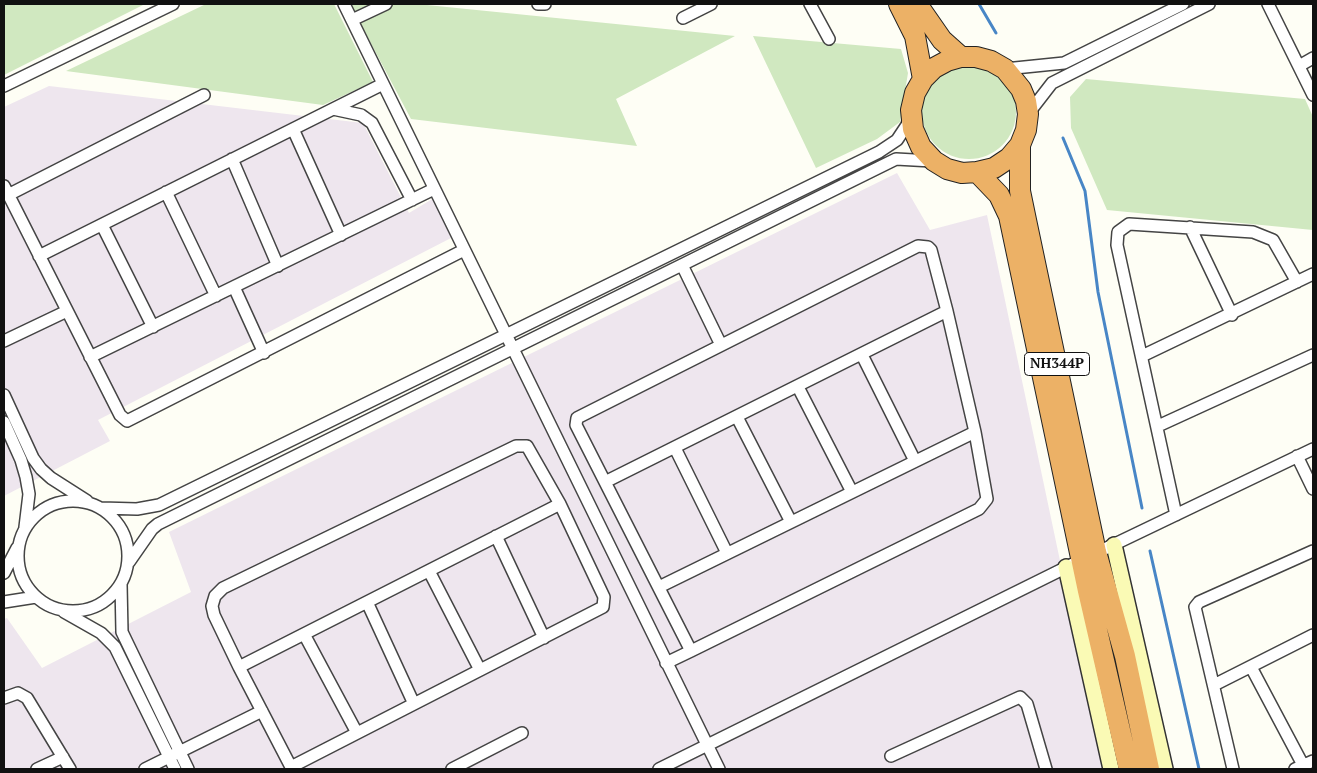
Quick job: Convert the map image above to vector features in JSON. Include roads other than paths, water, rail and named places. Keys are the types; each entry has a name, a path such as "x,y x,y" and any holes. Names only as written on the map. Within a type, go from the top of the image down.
{"highway":[{"path":"899,4 915,36 924,79"},
{"path":"917,4 942,40 961,57"},
{"path":"961,57 984,59 1005,69 1022,89 1028,114 1026,130 1020,145 1001,163 978,172 962,173 947,169 934,161 921,147 913,129 911,110 915,94 924,79 934,68 947,61 961,57"},
{"name":"NH344P","path":"1020,145 1020,191 1129,769"},
{"name":"NH344P","path":"978,172 999,195 1009,216 1089,556 1125,656 1149,769"}],"street":[{"path":"4,86 173,4"},
{"path":"344,4 719,769"},
{"path":"352,20 386,4"},
{"path":"538,4 545,4"},
{"path":"683,18 711,4"},
{"path":"810,4 830,39"},
{"path":"1005,69 1064,63 1183,4"},
{"path":"1028,114 1052,83 1209,4"},
{"path":"1268,4 1313,95"},
{"path":"1299,66 1313,58"},
{"path":"39,256 383,84"},
{"path":"204,95 6,191 120,415 127,421 464,250"},
{"path":"333,109 361,116 372,123 412,200"},
{"path":"101,508 137,509 159,505 507,337 879,152 897,140 907,125 911,110"},
{"path":"293,129 341,235"},
{"path":"232,159 278,266"},
{"path":"128,562 152,529 158,524 896,159 934,161"},
{"path":"90,357 434,189"},
{"path":"166,192 216,296"},
{"path":"1176,515 1117,245 1118,232 1129,224 1253,232 1265,236 1279,247 1297,282"},
{"path":"102,225 152,327"},
{"path":"1190,227 1232,314"},
{"path":"666,663 691,651 978,509 988,496 947,311 931,250 923,244 577,418 576,425 691,651"},
{"path":"682,266 721,345"},
{"path":"1142,356 1313,274"},
{"path":"234,287 264,353"},
{"path":"4,341 67,311"},
{"path":"605,482 947,311"},
{"path":"1158,426 1313,354"},
{"path":"862,355 915,461"},
{"path":"798,387 852,492"},
{"path":"4,395 33,458 41,469 51,478 110,514 123,531 129,551 128,562 121,584 122,632 175,754 175,769"},
{"path":"737,417 791,522"},
{"path":"4,422 21,460 29,494 25,527 19,544 4,572"},
{"path":"659,587 975,432"},
{"path":"521,445 527,446 531,451 560,504 605,602 600,610 544,638 291,768 214,615 212,606 215,596 222,588 521,445"},
{"path":"675,448 727,553"},
{"path":"659,769 1089,556 1313,448"},
{"path":"1297,456 1313,489"},
{"path":"25,527 36,514 50,505 66,501 87,501"},
{"path":"240,667 560,504"},
{"path":"496,536 544,638"},
{"path":"19,544 17,555 22,578 36,596 101,632 115,647 175,754 188,769"},
{"path":"1233,769 1195,609 1197,604 1313,551"},
{"path":"1089,556 1111,769"},
{"path":"1089,556 1165,769"},
{"path":"429,571 480,670"},
{"path":"61,610 84,610 95,607 114,593 121,584"},
{"path":"4,602 36,596"},
{"path":"366,602 414,704"},
{"path":"304,634 357,733"},
{"path":"1214,685 1313,637"},
{"path":"1251,667 1304,765"},
{"path":"4,698 14,693 24,695 70,769"},
{"path":"891,756 1020,697 1027,704 1042,768"},
{"path":"146,769 262,711"},
{"path":"452,769 522,733"},
{"path":"37,769 63,756"}],"waterway":[{"path":"979,4 996,33"},
{"path":"1063,138 1085,191 1098,292 1142,508"},
{"path":"1150,551 1199,769"}]}
